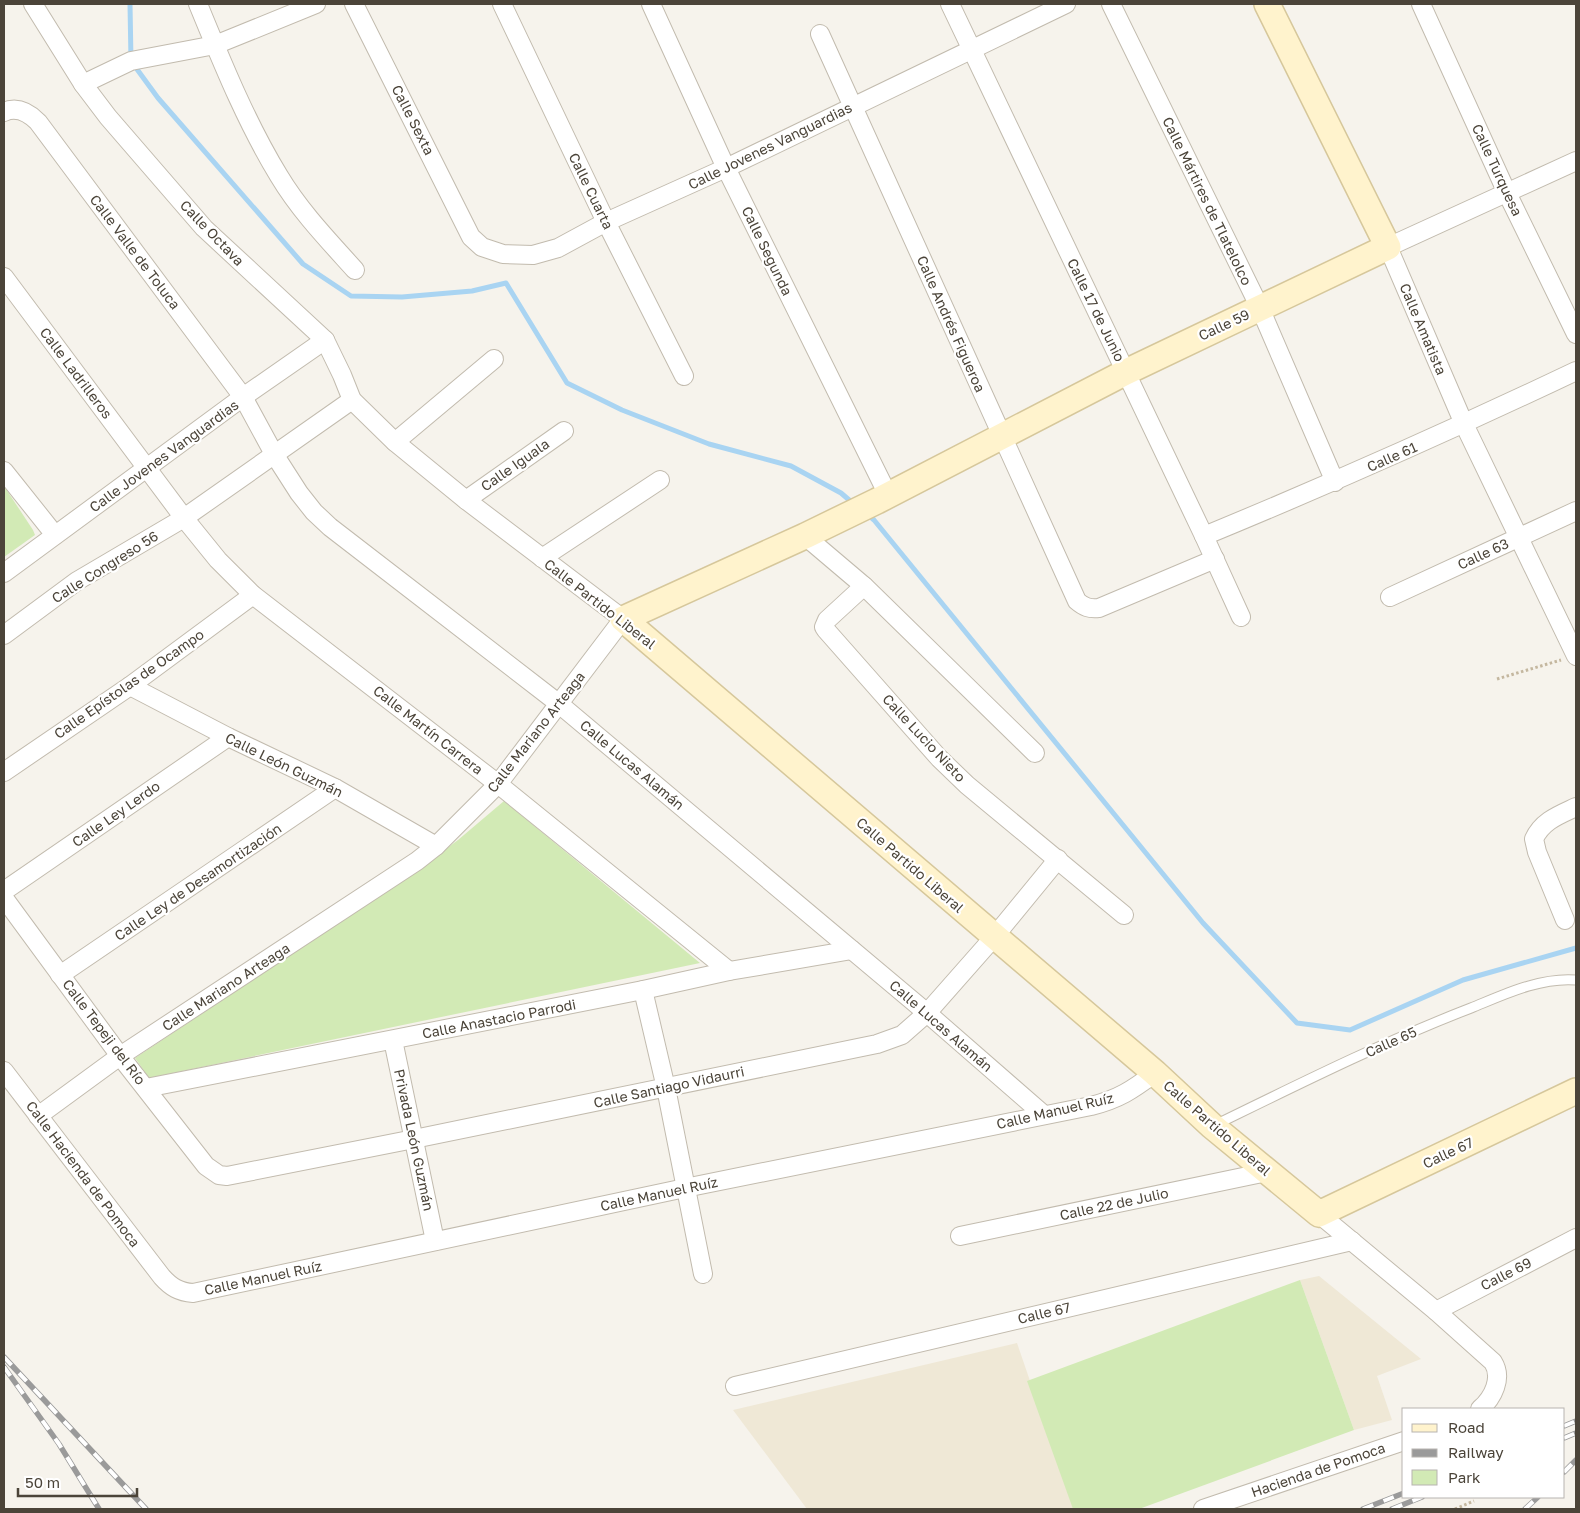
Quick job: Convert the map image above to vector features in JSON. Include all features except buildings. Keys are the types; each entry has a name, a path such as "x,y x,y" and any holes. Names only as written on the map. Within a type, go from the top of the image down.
{"street":[{"name":"Calle Octava","path":"33,4 84,84 108,117 204,228 325,340"},
{"path":"198,4 243,108 279,176 314,226 355,270"},
{"path":"84,84 131,60 215,45 316,4"},
{"name":"Calle Sexta","path":"354,4 471,237"},
{"name":"Calle Cuarta","path":"502,4 606,222 684,376"},
{"name":"Calle Segunda","path":"651,4 726,168 882,498"},
{"name":"Calle 17 de Junio","path":"950,4 1241,617"},
{"name":"Calle Jovenes Vanguardias","path":"471,237 482,247 492,252 503,254 533,255 558,248 606,222 726,168 1066,4"},
{"name":"Calle Mártires de Tlatelolco","path":"1111,4 1260,308 1335,482"},
{"name":"Calle Amatista","path":"1267,4 1388,247 1464,424 1576,656"},
{"name":"Calle Turquesa","path":"1421,4 1507,193 1576,334"},
{"name":"Calle Andrés Figueroa","path":"820,34 1076,601 1090,609 1099,608 1214,559"},
{"name":"Calle Valle de Toluca","path":"4,112 22,110 38,122 243,397"},
{"name":"Calle 59","path":"882,498 1126,372 1388,247 1576,161"},
{"name":"Calle Ladrilleros","path":"4,276 148,468"},
{"name":"Calle Jovenes Vanguardias","path":"4,573 243,397 325,340"},
{"name":"Calle Partido Liberal","path":"325,340 352,400 395,442 466,500 622,619 1155,1073 1212,1126 1436,1311 1493,1362 1497,1372 1497,1380 1488,1400 1481,1408"},
{"path":"395,442 494,359"},
{"name":"Calle 61","path":"1204,536 1335,482 1576,371"},
{"name":"Calle Lucas Alamán","path":"243,397 274,454 299,493 314,512 330,527 558,703 927,1013 1044,1116"},
{"name":"Calle Congreso 56","path":"4,635 76,581 184,518 352,400"},
{"name":"Calle Iguala","path":"466,500 564,431"},
{"name":"Calle Martín Carrera","path":"148,468 184,518 218,560 253,595 498,784 729,971"},
{"path":"4,471 55,536"},
{"path":"542,558 660,480"},
{"name":"Calle Mariano Arteaga","path":"38,1116 120,1056 417,861 436,846 498,784 622,619 805,536 836,519 882,498"},
{"name":"Calle 63","path":"1390,597 1576,511"},
{"path":"805,536 864,586 1035,753"},
{"name":"Calle Lucio Nieto","path":"864,586 824,623 826,630 939,758 967,785 1124,915"},
{"name":"Calle Epístolas de Ocampo","path":"4,772 130,686 253,595"},
{"name":"Calle León Guzmán","path":"130,686 228,737 335,788 436,846"},
{"name":"Calle Ley Lerdo","path":"4,891 228,737"},
{"name":"Calle Ley de Desamortización","path":"60,975 335,788"},
{"path":"1565,920 1534,839 1547,821 1576,807"},
{"name":"Calle Santiago Vidaurri","path":"206,1166 219,1175 227,1176 877,1044 902,1035 927,1013 994,937 1058,859"},
{"name":"Calle Tepeji del Río","path":"4,898 120,1056 206,1166"},
{"name":"Calle Anastacio Parrodi","path":"146,1088 643,990 729,971 852,950"},
{"path":"643,990 666,1088 703,1274"},
{"name":"Privada León Guzmán","path":"393,1040 435,1240"},
{"name":"Calle Hacienda de Pomoca","path":"4,1071 162,1277"},
{"name":"Calle Manuel Ruíz","path":"162,1277 170,1286 181,1292 192,1293 435,1240 1112,1101 1155,1073"},
{"name":"Calle 67","path":"1319,1214 1576,1091"},
{"name":"Calle 22 de Julio","path":"960,1236 1267,1172"},
{"name":"Calle 69","path":"1436,1311 1576,1238"},
{"name":"Calle 67","path":"736,1386 1352,1241"},
{"name":"Hacienda de Pomoca","path":"1203,1509 1402,1442"}],"lane":[{"name":"Calle 65","path":"1212,1126 1346,1062 1443,1019 1533,985 1564,979 1576,980"}],"path":[{"path":"1497,679 1576,656"},
{"path":"1455,1509 1474,1501"}],"shaded area":[{"path":"1319,1276 1421,1359 1377,1376 1392,1420 1354,1430 1300,1280"},
{"path":"1017,1343 1074,1509 807,1509 733,1410"}],"green space":[{"path":"4,486 35,535 4,557"},
{"path":"504,801 700,963 149,1078 135,1058 411,875 458,840"},
{"path":"1300,1280 1354,1430 1139,1509 1073,1509 1027,1381"}],"waterway":[{"path":"130,4 131,61 158,98 303,264 351,296 402,297 472,291 506,283 567,383 622,410 709,444 791,466 841,493 855,505"},
{"path":"866,513 874,520 1203,923 1297,1023 1350,1030 1463,980 1576,948"}],"railway":[{"path":"4,1357 146,1509"},
{"path":"4,1367 59,1444 99,1509"},
{"path":"1565,1426 1576,1421"},
{"path":"1565,1438 1576,1433"},
{"path":"1565,1471 1576,1460"},
{"path":"1363,1509 1402,1494"},
{"path":"1392,1509 1420,1498"},
{"path":"1525,1509 1537,1498"}]}
